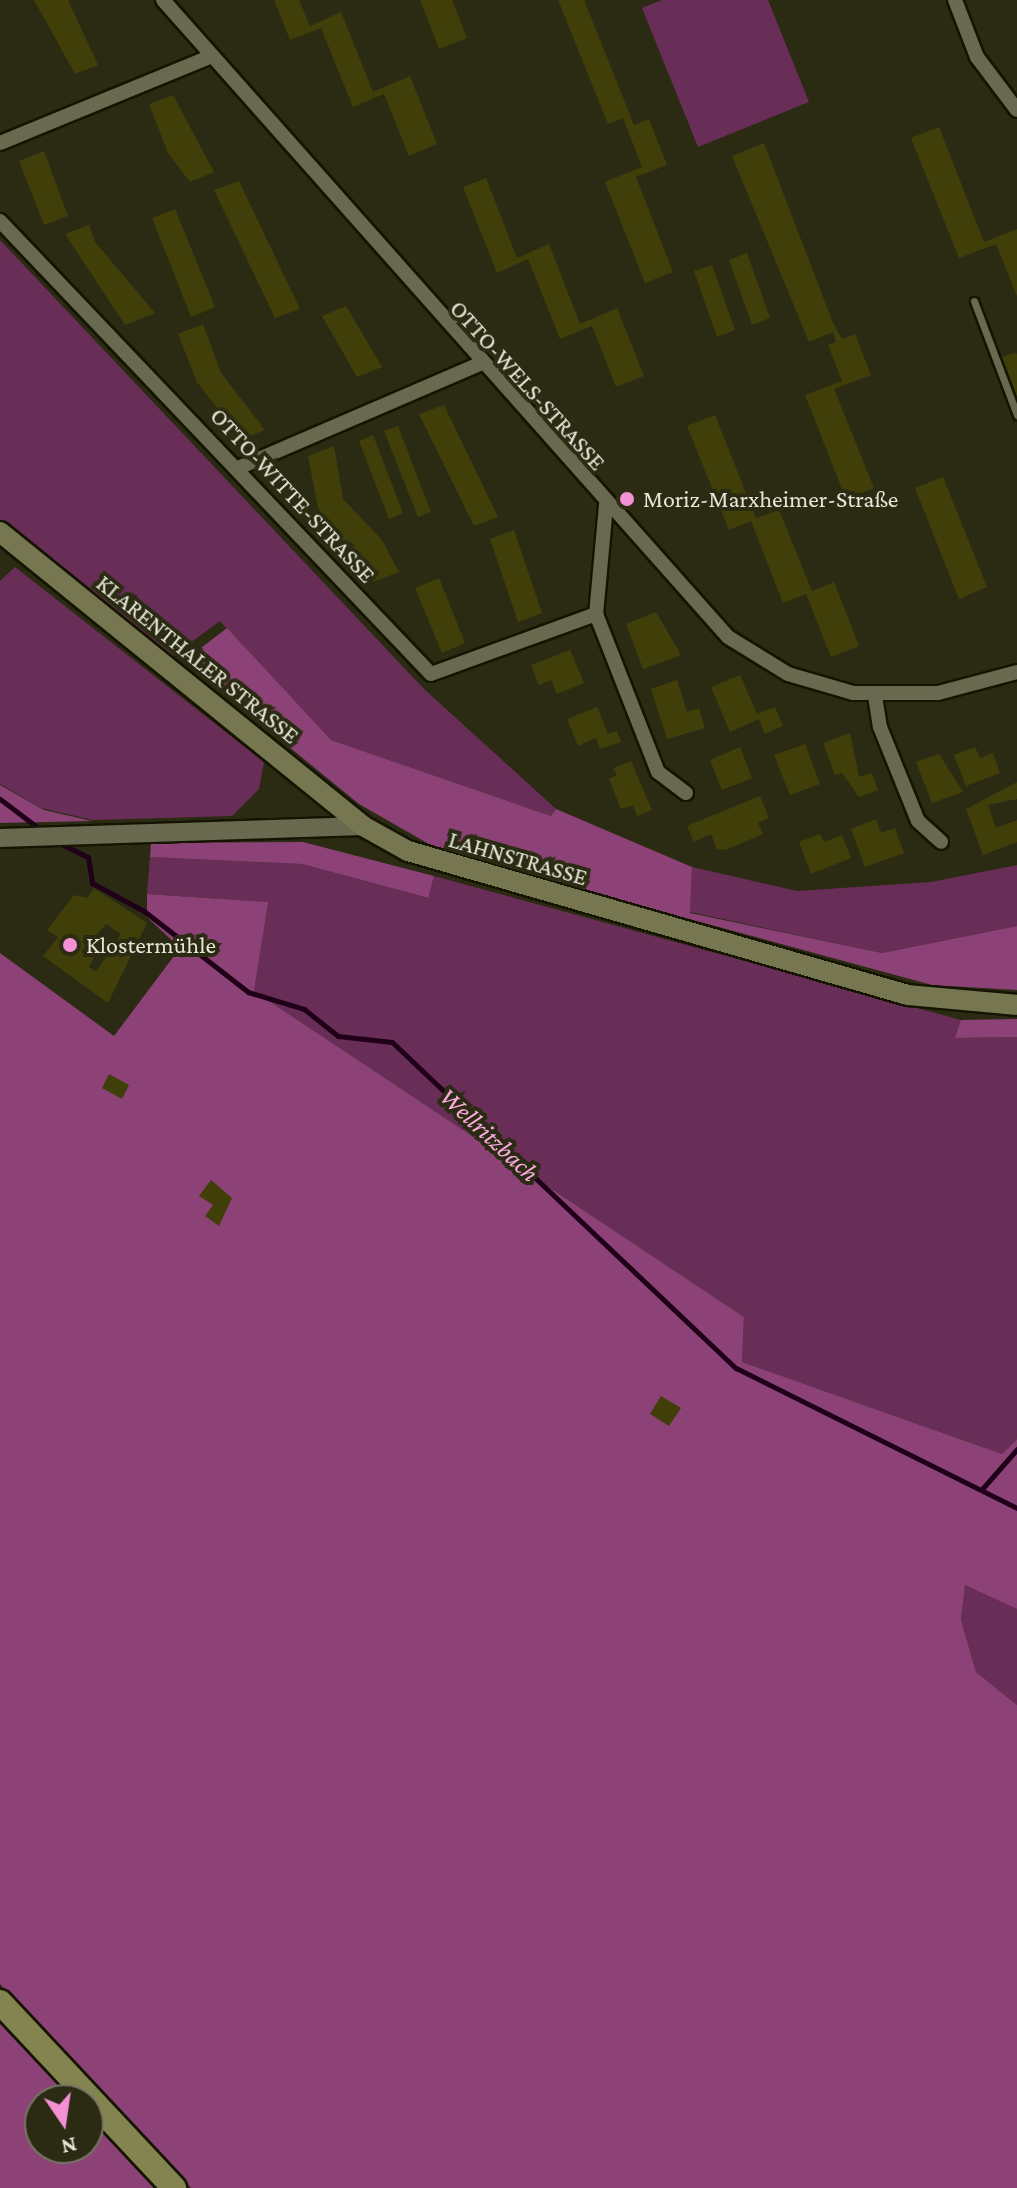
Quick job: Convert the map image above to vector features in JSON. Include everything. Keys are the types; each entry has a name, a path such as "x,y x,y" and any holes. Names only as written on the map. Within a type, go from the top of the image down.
{"main road":[{"name":"KLARENTHALER STRASSE","path":"0,532 363,826"},
{"name":"LAHNSTRASSE","path":"363,826 445,865 908,995 1017,1005"},
{"path":"0,2002 174,2188"}],"street":[{"name":"OTTO-WELS-STRASSE","path":"163,0 207,58 606,505 748,652 809,682 875,696 938,693 1017,672"},
{"path":"955,0 977,57 1017,110"},
{"path":"0,143 207,58"},
{"name":"OTTO-WITTE-STRASSE","path":"0,221 431,674 596,614"},
{"path":"238,468 480,364"},
{"path":"606,505 596,614 658,772 686,793"},
{"path":"875,696 880,727 918,821 941,842"},
{"name":"LAHNSTRASSE","path":"0,838 363,826"}],"lane":[{"path":"974,301 1017,415"}],"shaded area":[{"path":"662,0 768,0 809,102 698,147 642,8"},
{"path":"0,240 424,689 556,809 551,816 331,740 220,621 172,656 0,521"},
{"path":"15,567 264,762 259,789 232,816 93,820 41,808 0,784 0,581"},
{"path":"227,628 331,740 551,816 556,809 692,867 690,913 882,953 1017,926 1017,990 932,985 443,852 359,804 184,661"},
{"path":"0,785 44,810 92,821 0,823"},
{"path":"303,842 434,876 428,898 302,864 150,857 151,843"},
{"path":"150,857 302,864 427,898 434,876 961,1020 956,1038 1017,1037 1017,1439 1002,1454 742,1362 744,1317 254,991 267,902 147,894"},
{"path":"1017,865 1017,926 882,953 690,912 692,867 797,891 931,882"},
{"path":"147,894 268,902 254,991 744,1317 742,1362 1002,1454 1017,1439 1017,1609 965,1585 961,1620 976,1672 1017,1705 1017,2188 191,2188 104,2095 104,2084 94,2084 0,1984 0,953 114,1036 180,948 147,917"},
{"path":"1017,1019 1017,1037 955,1038 961,1020"},
{"path":"965,1584 1017,1609 1017,1705 976,1672 961,1620"},
{"path":"0,2022 58,2084 24,2084 24,2164 104,2164 104,2133 155,2188 0,2188"}],"building":[{"path":"34,0 68,0 98,65 75,74"},
{"path":"274,0 299,0 310,26 341,12 373,92 410,76 437,144 409,156 384,94 353,107 321,28 290,40"},
{"path":"420,0 452,0 467,38 439,49"},
{"path":"558,0 584,0 634,125 649,119 667,165 636,177 673,272 645,283 605,182 642,167 623,118 608,124"},
{"path":"173,95 214,172 190,182 168,153 149,104"},
{"path":"939,127 984,242 1017,229 1017,296 996,244 959,258 911,138"},
{"path":"764,143 833,323 842,339 855,334 871,375 834,389 874,488 846,499 805,395 842,381 828,345 836,342 833,332 809,342 732,156"},
{"path":"44,151 68,216 44,225 19,161"},
{"path":"486,178 517,258 549,244 580,324 617,308 644,376 616,387 592,326 560,339 528,259 497,273 463,187"},
{"path":"239,181 300,309 275,318 214,190"},
{"path":"175,209 215,307 191,317 152,218"},
{"path":"89,225 95,242 155,313 125,325 65,234"},
{"path":"747,253 770,318 752,325 729,260"},
{"path":"712,265 735,330 717,337 694,271"},
{"path":"346,306 382,367 357,377 322,316"},
{"path":"203,324 221,373 265,430 241,439 197,382 178,334"},
{"path":"1016,352 1017,355 1017,399 1001,358"},
{"path":"444,405 498,517 474,526 419,414"},
{"path":"715,415 756,518 779,510 812,591 834,582 859,646 831,657 806,594 783,603 751,521 729,530 687,426"},
{"path":"398,426 431,512 418,517 384,431"},
{"path":"373,435 403,513 389,519 359,441"},
{"path":"334,446 343,499 382,540 399,572 373,582 318,508 308,456"},
{"path":"943,477 987,587 959,599 915,488"},
{"path":"514,530 542,613 518,622 490,539"},
{"path":"439,578 465,643 442,653 415,588"},
{"path":"656,612 681,655 643,669 626,624"},
{"path":"570,650 584,683 557,694 551,680 539,685 531,665"},
{"path":"740,675 757,714 775,707 783,726 765,734 759,719 730,732 711,687"},
{"path":"677,680 687,712 699,708 705,728 667,739 651,689"},
{"path":"597,707 608,734 617,731 621,742 600,749 596,738 578,746 567,719"},
{"path":"850,733 859,777 872,773 878,790 859,797 842,773 835,775 823,743"},
{"path":"805,744 820,784 790,795 774,755"},
{"path":"740,747 752,778 722,790 710,760"},
{"path":"975,747 980,758 993,753 1000,773 966,786 954,755"},
{"path":"939,754 963,792 932,803 916,762"},
{"path":"631,761 652,810 637,816 633,805 621,809 609,779 617,775 613,768"},
{"path":"1017,782 1017,799 988,805 996,828 1017,820 1017,842 983,855 966,809"},
{"path":"760,796 769,818 758,823 763,834 728,849 717,850 711,834 694,842 687,826"},
{"path":"876,819 881,833 895,828 904,853 865,867 851,829"},
{"path":"820,834 824,842 842,835 851,858 811,874 799,842"},
{"name":"Klostermühle","path":"94,888 147,923 108,1003 43,956 58,937 47,930 74,895 87,898","holes":["106,924 121,934 96,972 89,967 94,958 81,952"]},
{"path":"109,1074 129,1085 122,1099 102,1088"},
{"path":"211,1180 232,1198 219,1226 205,1216 213,1205 199,1196"},
{"path":"661,1396 681,1408 669,1426 650,1414"}],"waterway":[{"name":"Wellritzbach","path":"0,799 41,830"},
{"name":"Wellritzbach","path":"59,843 88,857 92,883 144,911 248,992 304,1009 338,1036 392,1042 736,1368 1017,1508"},
{"path":"982,1489 1017,1449"}],"place":[{"name":"Moriz-Marxheimer-Straße","path":"627,499"},
{"name":"Klostermühle","path":"70,945"}]}
